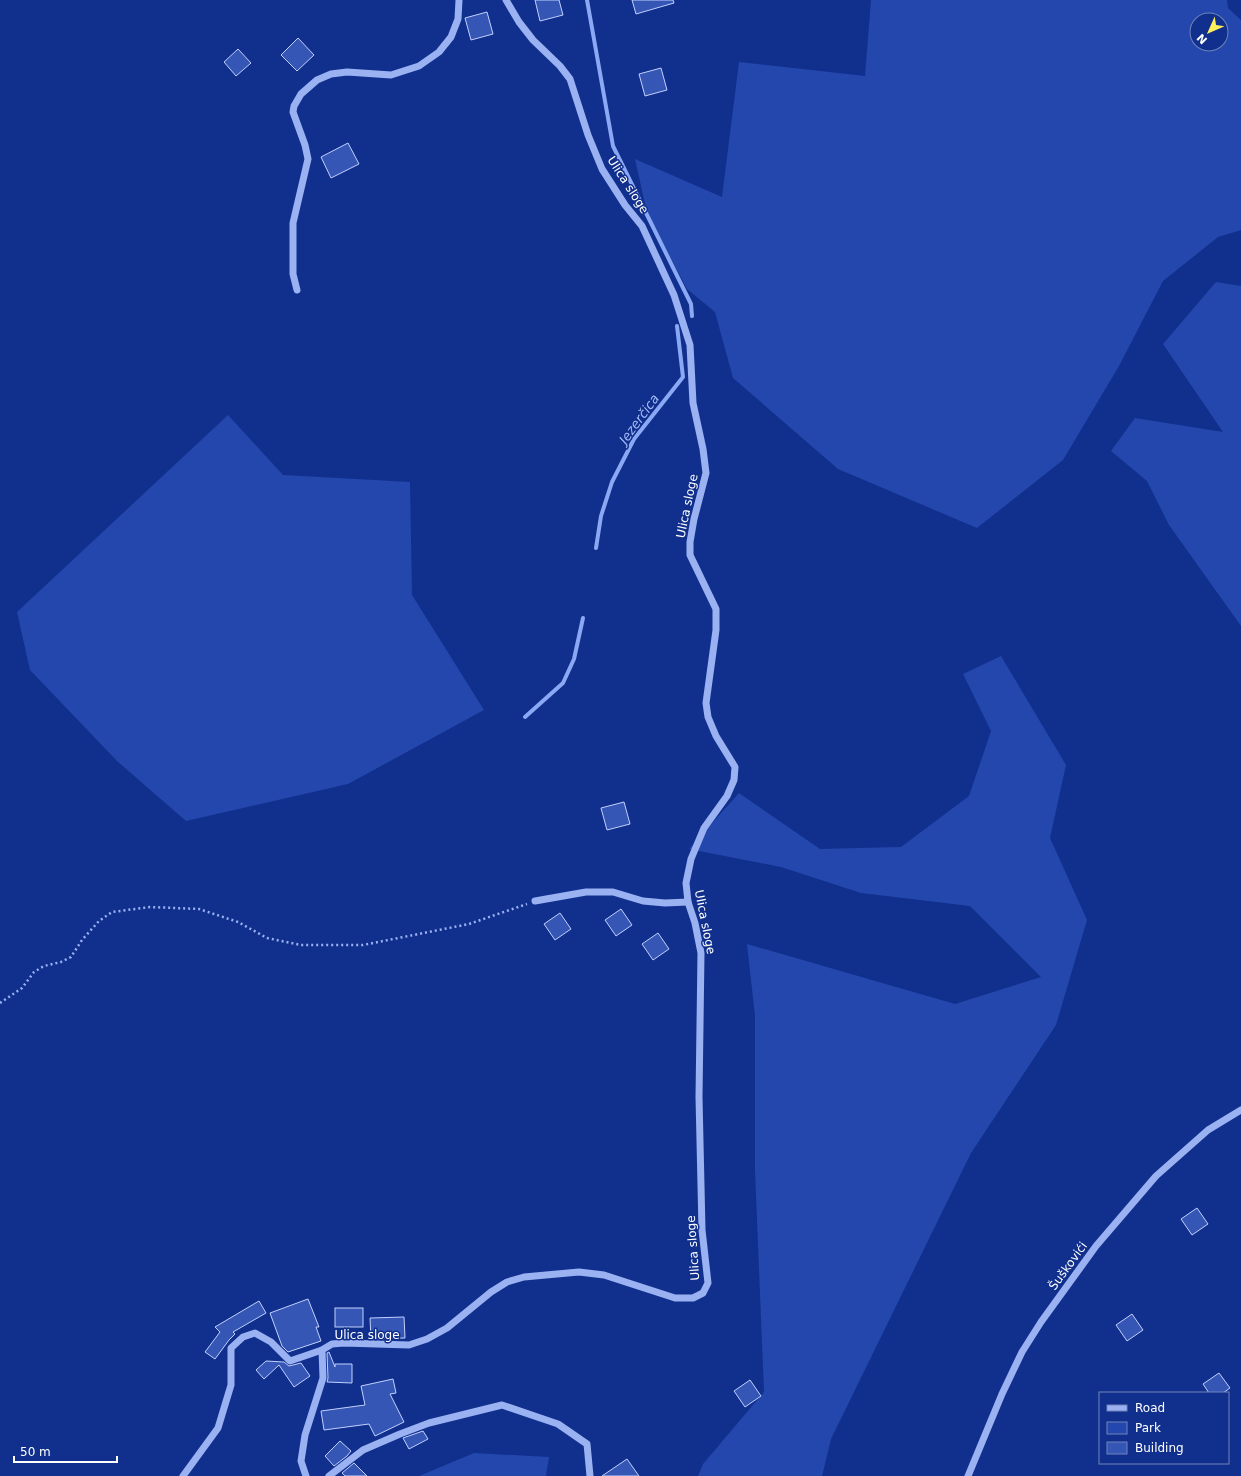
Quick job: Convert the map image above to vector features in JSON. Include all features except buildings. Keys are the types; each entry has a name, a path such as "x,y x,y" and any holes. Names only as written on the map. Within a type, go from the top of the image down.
{"street":[{"path":"297,290 293,274 293,223 308,159 305,145 293,112 294,106 301,94 317,80 331,74 347,72 391,75 419,66 439,52 451,37 458,19 459,0"},
{"name":"Ulica sloge","path":"306,1476 301,1461 305,1435 323,1378 322,1350 332,1344 409,1345 427,1339 447,1328 502,1285 524,1277 579,1272 604,1275 675,1298 693,1298 703,1293 708,1283 702,1230 699,1097 702,953 688,902 686,883 691,859 704,828 729,791 734,780 735,767 716,736 708,717 706,702 716,630 716,609 690,554 690,542 694,519 706,473 703,449 693,403 690,345 674,295 642,226 625,205 602,169 588,135 570,79 560,66 533,40 519,22 506,0"},
{"path":"535,901 586,892 613,892 643,901 665,903 688,902"},
{"name":"Šuškovići","path":"968,1476 1002,1394 1022,1352 1041,1322 1096,1246 1156,1176 1208,1130 1241,1110"},
{"path":"184,1476 218,1428 231,1385 231,1348 243,1337 255,1333 271,1342 290,1361 322,1350"},
{"path":"329,1476 362,1450 400,1434 429,1423 502,1405 558,1424 587,1444 590,1476"}],"path":[{"path":"0,1003 22,988 34,972 44,966 61,962 71,957 82,940 99,921 112,912 150,906 199,909 238,922 266,938 301,945 363,945 469,924 535,901"}],"green space":[{"path":"871,0 1227,0 1228,8 1241,20 1241,230 1218,237 1163,281 1119,366 1063,460 977,528 838,469 733,378 715,312 687,289 647,213 635,159 722,197 739,62 865,76"},
{"path":"1216,282 1241,286 1241,626 1169,525 1147,481 1111,451 1135,418 1223,432 1163,344"},
{"path":"228,415 283,475 410,482 412,595 484,710 348,784 186,821 117,761 30,670 17,612"},
{"path":"1001,656 1066,765 1050,838 1087,920 1056,1025 971,1153 831,1439 822,1476 698,1476 703,1464 764,1392 755,1170 755,1016 747,944 955,1004 1041,977 970,906 861,893 781,867 689,849 739,793 820,849 901,847 969,796 991,731 963,674"},
{"path":"474,1453 549,1457 546,1476 419,1476"}],"waterway":[{"path":"587,0 613,146 691,304 692,316"},
{"name":"Jezerčica","path":"596,548 601,516 612,482 634,439 683,377 677,326"},
{"name":"Jezerčica","path":"525,717 563,683 574,659 583,618"}]}
